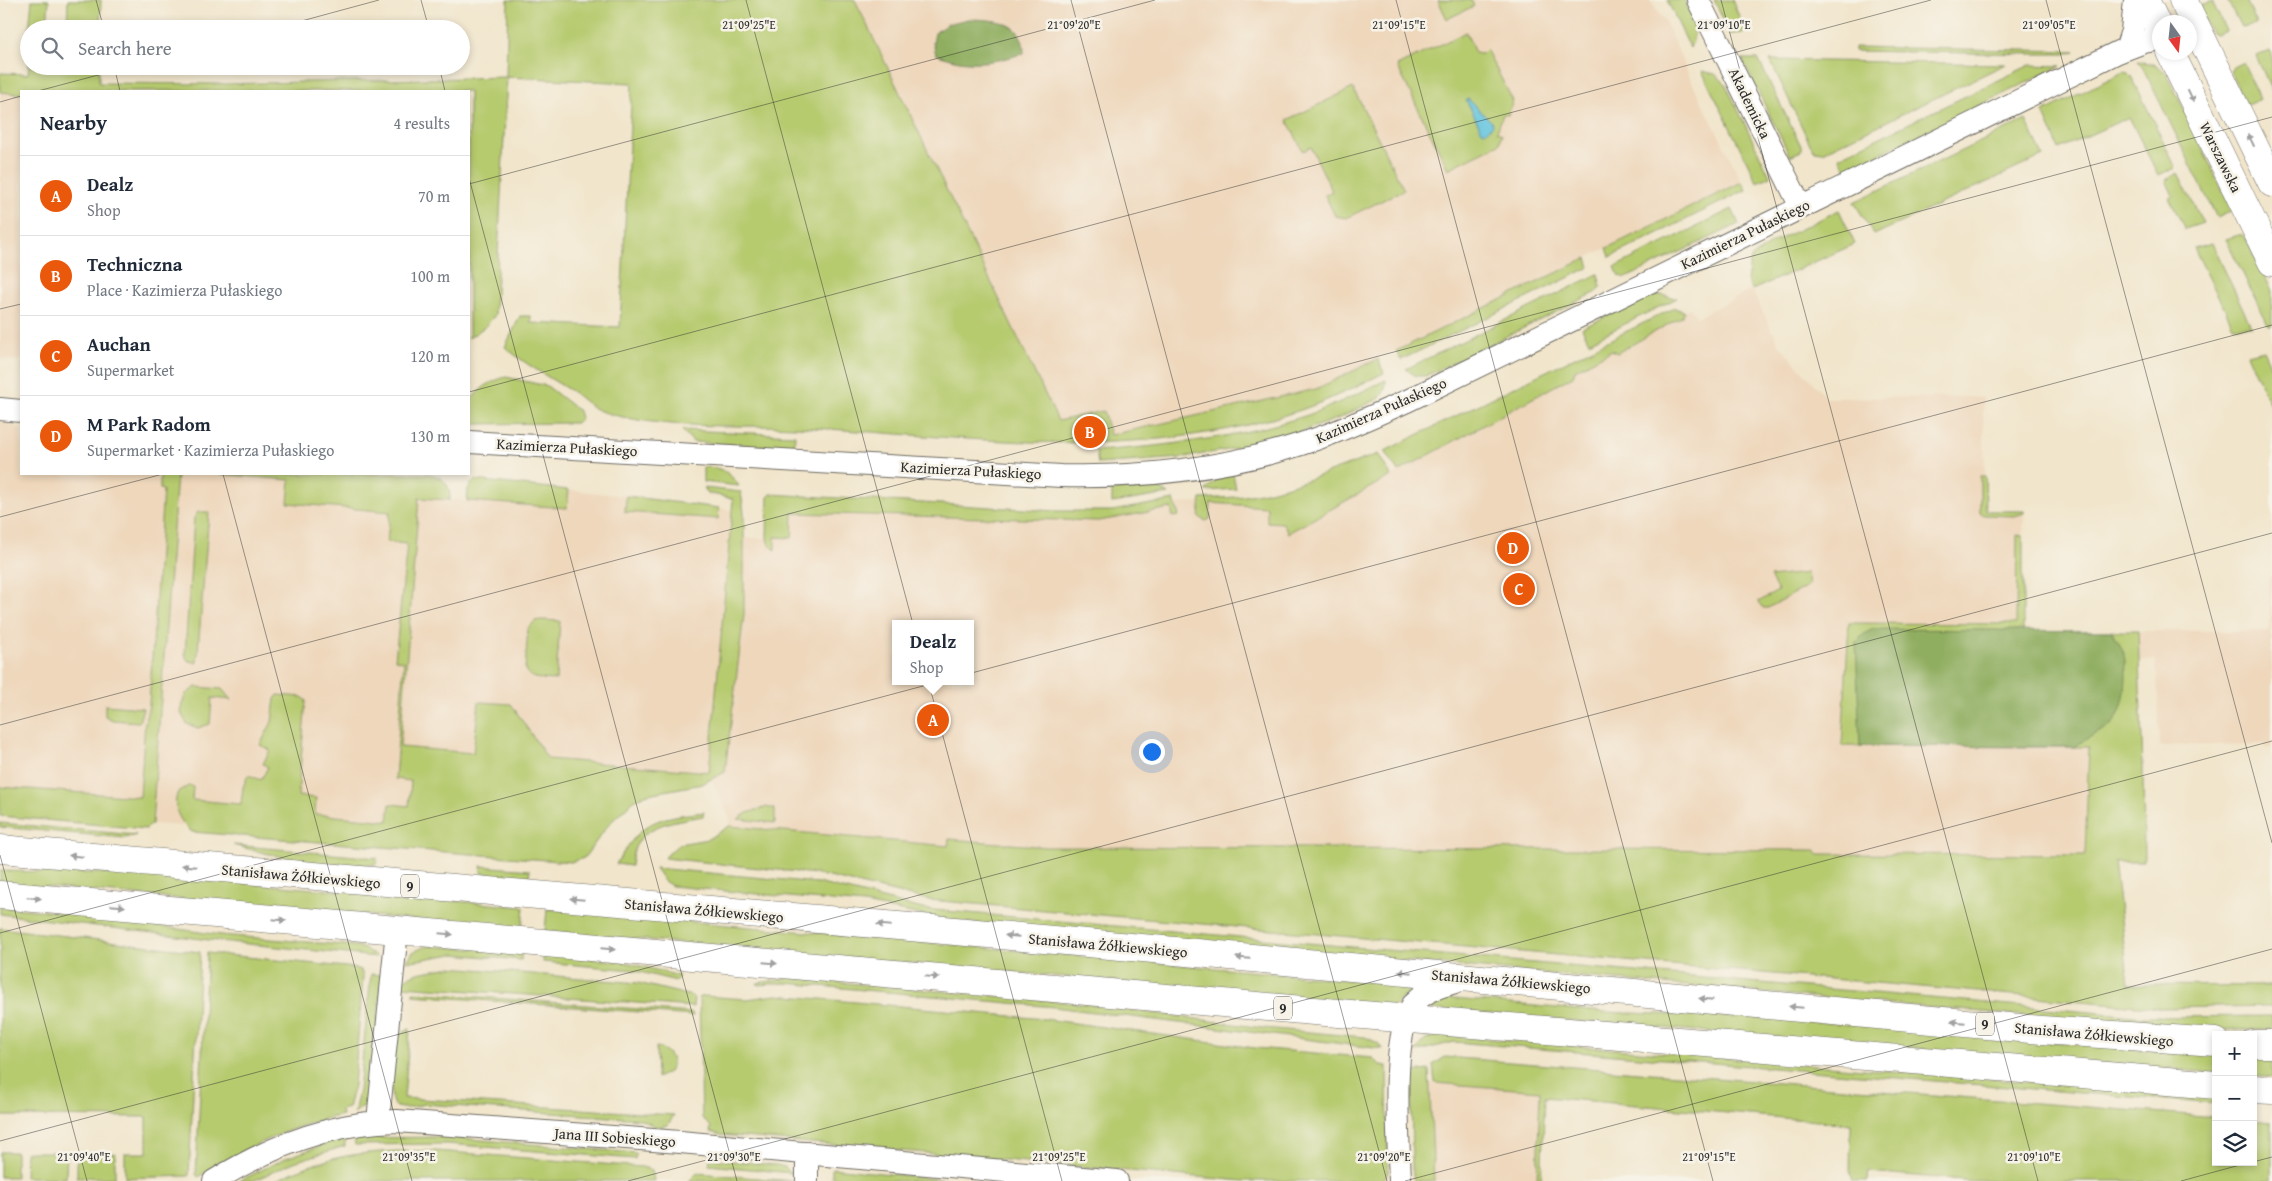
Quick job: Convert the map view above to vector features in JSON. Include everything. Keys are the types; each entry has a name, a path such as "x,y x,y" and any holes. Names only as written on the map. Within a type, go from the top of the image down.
{"main road":[{"path":"2145,0 2152,15"},
{"path":"2183,0 2272,183"},
{"name":"Warszawska","path":"2174,60 2272,262"},
{"name":"Stanisława Żółkiewskiego","path":"0,849 933,928 2042,1030 2212,1042"},
{"name":"9","path":"0,895 1407,1018 2212,1085"},
{"path":"2257,1044 2272,1044"},
{"path":"2257,1089 2272,1090"}],"street":[{"name":"Akademicka","path":"1698,0 1801,207"},
{"path":"2126,49 2132,31 2135,0"},
{"name":"Kazimierza Pułaskiego","path":"470,442 1061,476 1126,475 1219,464 1297,445 1373,416 2126,49 2152,41"},
{"path":"2197,52 2216,69"},
{"path":"0,409 20,411"},
{"path":"378,1121 397,930"},
{"path":"1400,1181 1398,1062 1407,1018 1417,1000 1426,994 1471,978"},
{"name":"Jana III Sobieskiego","path":"214,1181 289,1143 331,1129 378,1121 420,1122 807,1153 1117,1181"},
{"path":"807,1153 807,1181"}],"shaded area":[{"path":"855,0 1649,0 1665,21 1689,76 1742,182 1316,389 1110,436 1102,411 1058,421"},
{"path":"0,92 20,94 20,361 0,359"},
{"path":"1752,290 1779,344 1826,398 1983,397 1985,476 1980,477 1980,512 1984,515 2015,516 2024,513 2023,536 2017,536 2016,624 1849,623 1842,746 2089,747 2085,855 1816,854 1816,850 1047,847 949,839 949,846 729,826 730,819 712,780 725,772 744,614 744,538 792,538 793,513 1099,521 1171,508 1176,504 1200,502 1268,507 1283,523 1288,533 1573,377 1575,370 1612,350 1617,353 1671,323 1683,316 1684,311 1690,308 1697,317"},
{"path":"0,421 9,421 17,428 20,428 20,475 230,475 290,480 289,503 390,512 387,541 407,543 395,660 404,661 396,779 412,780 409,806 390,804 388,821 315,814 316,798 243,792 241,804 192,800 183,824 185,826 152,824 155,798 0,787"},
{"path":"474,480 626,496 731,510 709,772 400,747 419,498 466,501 468,489"},
{"path":"2272,576 2272,748 2265,748 2264,744 2160,746 2156,660 2140,660 2138,631 2270,631 2268,577"},
{"path":"1429,1083 1540,1091 1537,1181 1434,1181"}],"green space":[{"path":"32,0 49,0 47,20 30,20"},
{"path":"68,0 101,0 100,20 67,20"},
{"path":"508,0 855,0 1058,421 1103,411 1110,435 1316,389 1378,359 1384,373 1312,406 1239,427 1177,437 1113,442 986,440 796,427 648,422 595,409 505,347 520,316 531,316 531,323 620,327 632,83 507,77 495,315 486,326 470,337 470,90 20,90 20,94 0,92 0,73 20,75 99,75 99,83 223,84 506,77"},
{"path":"1438,0 1471,0 1474,6 1447,19"},
{"path":"1667,0 1684,0 1687,6 1694,24 1693,41 1690,48"},
{"path":"1714,0 1732,0 1746,33 1730,34"},
{"path":"2227,0 2246,0 2257,24 2241,27"},
{"path":"2212,1 2226,31 2216,35 2212,34 2198,6"},
{"path":"968,19 997,21 1013,28 1019,33 1023,42 1024,53 980,62 958,61 936,54 933,43 935,33 947,24"},
{"path":"1466,32 1475,53 1481,54 1486,49 1513,101 1508,115 1503,114 1497,132 1502,134 1499,144 1448,169 1397,66"},
{"path":"1854,47 2075,51 2065,54 2034,54 1854,51"},
{"path":"2270,50 2272,54 2272,91 2256,56"},
{"path":"1742,59 1758,59 1801,146 1801,151 1790,156"},
{"path":"1770,60 2006,64 1823,152 1815,151 1811,146"},
{"path":"2137,61 2154,64 2167,74 2232,211 2217,218 2143,68"},
{"path":"2243,62 2260,99 2247,105 2230,72 2233,67"},
{"path":"2030,65 2061,66 1846,170 1839,157"},
{"path":"1702,71 1715,74 1725,83 1770,176 1757,182"},
{"path":"2123,72 2128,73 2132,77 2176,168 2158,175 2129,117 2059,149 2043,112"},
{"path":"1353,88 1404,190 1346,218 1335,216 1325,195 1332,191 1311,147 1303,151 1287,120"},
{"path":"2026,120 2043,156 1874,235 1854,202"},
{"path":"2178,173 2203,223 2185,229 2169,198 2173,196 2166,180"},
{"path":"1742,182 1746,190 1610,257 1607,248"},
{"path":"1732,209 1739,224 1626,278 1619,276 1615,267"},
{"path":"1839,210 1855,244 1752,290 1747,280 1751,258 1770,244"},
{"path":"2244,235 2272,291 2272,325 2268,325 2226,239"},
{"path":"2212,243 2251,326 2233,326 2194,248"},
{"path":"1587,258 1590,267 1401,360 1396,351"},
{"path":"1598,274 1601,287 1597,292 1426,376 1416,376 1406,369"},
{"path":"1661,295 1677,298 1589,342 1582,328 1648,296"},
{"path":"1674,308 1684,311 1683,316 1617,353 1612,350 1575,370 1573,376 1398,472 1385,451"},
{"path":"2263,350 2272,369 2272,409 2247,354"},
{"path":"506,377 547,386 579,411 581,418 576,423 470,424 470,401 485,386"},
{"path":"1386,380 1385,390 1380,398 1337,419 1297,433 1227,450 1180,458 1098,464 1096,451 1197,441 1271,426 1318,411"},
{"path":"682,430 795,435 794,448 693,442"},
{"path":"1378,454 1391,476 1288,533 1283,523 1267,522 1267,507 1211,503 1210,519 1206,521 1199,517 1201,499 1236,497 1272,490 1308,480"},
{"path":"703,467 724,471 739,486 703,482"},
{"path":"1233,473 1236,489 1205,491 1220,477"},
{"path":"160,475 177,475 152,824 146,829 0,816 0,787 140,797 145,722 149,705 163,490 160,489"},
{"path":"230,475 432,475 442,479 449,490 450,500 419,498 400,747 473,753 479,702 511,704 548,759 709,772 733,499 708,493 704,488 741,492 744,512 744,614 725,772 702,784 648,794 634,800 609,824 584,858 571,862 192,832 180,819 176,809 178,792 190,785 193,787 192,800 241,804 243,787 248,775 261,780 268,767 263,764 270,750 260,745 272,722 275,699 278,695 302,697 306,700 298,796 316,798 315,814 388,821 390,804 409,806 411,781 395,779 404,661 395,660 407,544 387,542 390,512 288,503 290,480"},
{"path":"1980,476 1985,476 1986,511 2024,511 2024,513 2015,516 1984,515 1980,512"},
{"path":"474,480 569,490 567,508 467,501 468,489"},
{"path":"1157,487 1169,494 1112,503 1112,489 1114,488"},
{"path":"771,494 1057,511 1112,511 1174,500 1179,516 1173,517 1171,508 1099,521 793,513 792,538 775,537 775,550 768,543 767,537 768,497"},
{"path":"626,496 719,508 718,519 625,512"},
{"path":"198,512 209,512 197,663 187,660 185,654 194,518"},
{"path":"2017,535 2023,536 2023,632 2138,631 2144,862 2114,862 2129,985 2272,986 2272,1006 2161,1008 929,900 816,874 664,858 679,844 708,839 729,826 948,846 949,839 1047,847 1816,850 1817,854 2085,855 2089,747 1842,746 1849,623 2016,624"},
{"path":"1807,573 1809,585 1768,608 1763,608 1758,602 1778,591 1770,577"},
{"path":"535,621 560,621 556,680 530,676 525,669 528,628"},
{"path":"1873,629 2112,631 2122,649 2126,669 2125,691 2120,711 2111,725 2075,747 1860,746 1856,642"},
{"path":"196,687 222,689 231,700 212,698 210,724 198,728 187,724 181,713 185,695"},
{"path":"105,705 143,708 139,722 112,720 105,716"},
{"path":"766,807 775,809 775,823 738,819 747,813"},
{"path":"704,812 703,816 666,823 646,833 638,841 633,852 631,866 616,864 634,838 651,824 673,816"},
{"path":"0,823 136,835 125,838 0,827"},
{"path":"233,845 377,858 376,864 322,864 286,858"},
{"path":"481,866 530,870 528,884 482,873"},
{"path":"655,868 818,883 923,909 2146,1017 2272,1016 2272,1030 2187,1030 959,922 864,904 672,886 664,881"},
{"path":"0,871 141,874 524,907 522,929 0,883"},
{"path":"0,907 60,912 220,935 357,946 367,950 376,957 209,940 0,914"},
{"path":"547,909 1407,985 1408,993 1395,1006 545,931"},
{"path":"0,928 200,952 189,1176 125,1178 125,1153 147,1153 147,1117 0,1116"},
{"path":"426,946 522,952 521,960 453,954 406,962 413,952"},
{"path":"207,953 356,968 361,970 363,977 354,1085 348,1108 341,1110 342,1115 285,1132 267,1140 232,1157 198,1177 196,1174"},
{"path":"543,954 625,962 679,976 676,981 632,970 543,962"},
{"path":"451,967 638,983 692,996 694,999 693,1007 402,986 402,980 417,973"},
{"path":"371,974 382,975 371,1091 366,1104 354,1113 359,1090"},
{"path":"790,978 1085,1004 1263,1028 1365,1037 1378,1043 1382,1049 1054,1007 786,983 758,985 757,983"},
{"path":"413,992 692,1013 693,1016 413,995"},
{"path":"776,995 1045,1019 1255,1048 1373,1058 1380,1065 1387,1066 1388,1173 1383,1181 1243,1181 721,1135 710,1132 711,1127 702,1118 699,998 703,996 747,999"},
{"path":"1443,998 1604,1012 1781,1019 2212,1056 2212,1073 1428,1009 1430,1001"},
{"path":"410,1029 404,1098 674,1115 668,1125 657,1127 639,1119 424,1104 403,1108 397,1107 391,1098 394,1049 400,1035"},
{"path":"1438,1035 2212,1097 2212,1104 1454,1042 1415,1052 1425,1040"},
{"path":"656,1047 664,1050 672,1059 669,1072 657,1078"},
{"path":"1445,1057 2212,1117 2212,1166 2257,1166 2257,1120 2272,1122 2272,1181 1976,1181 1868,1172 1867,1181 1853,1181 1850,1171 1851,1124 1545,1097 1541,1181 1537,1181 1540,1091 1435,1083 1433,1065"},
{"path":"2272,1057 2272,1078 2257,1076 2257,1058"},
{"path":"1429,1070 1434,1181 1414,1181 1412,1168 1411,1072"},
{"path":"354,1136 359,1138 447,1137 636,1153 635,1159 447,1144 355,1145"},
{"path":"345,1137 345,1146 294,1162 253,1181 239,1181 286,1158"},
{"path":"436,1151 642,1167 652,1170 654,1181 274,1181 305,1167 334,1158 364,1153"},
{"path":"0,1152 16,1152 16,1177 0,1177"},
{"path":"26,1152 67,1152 66,1178 25,1177"},
{"path":"77,1153 115,1153 115,1178 77,1177"},
{"path":"710,1159 777,1165 785,1167 791,1173 709,1165"},
{"path":"832,1168 959,1181 876,1181 832,1177"},
{"path":"697,1173 793,1181 689,1181"}],"water":[{"path":"1468,99 1493,123 1485,132 1482,131 1466,100"}],"place":[{"name":"Techniczna","path":"1090,432"},
{"name":"M Park Radom","path":"1513,548"},
{"name":"Auchan","path":"1519,589"},
{"name":"Dealz","path":"933,720"}]}
